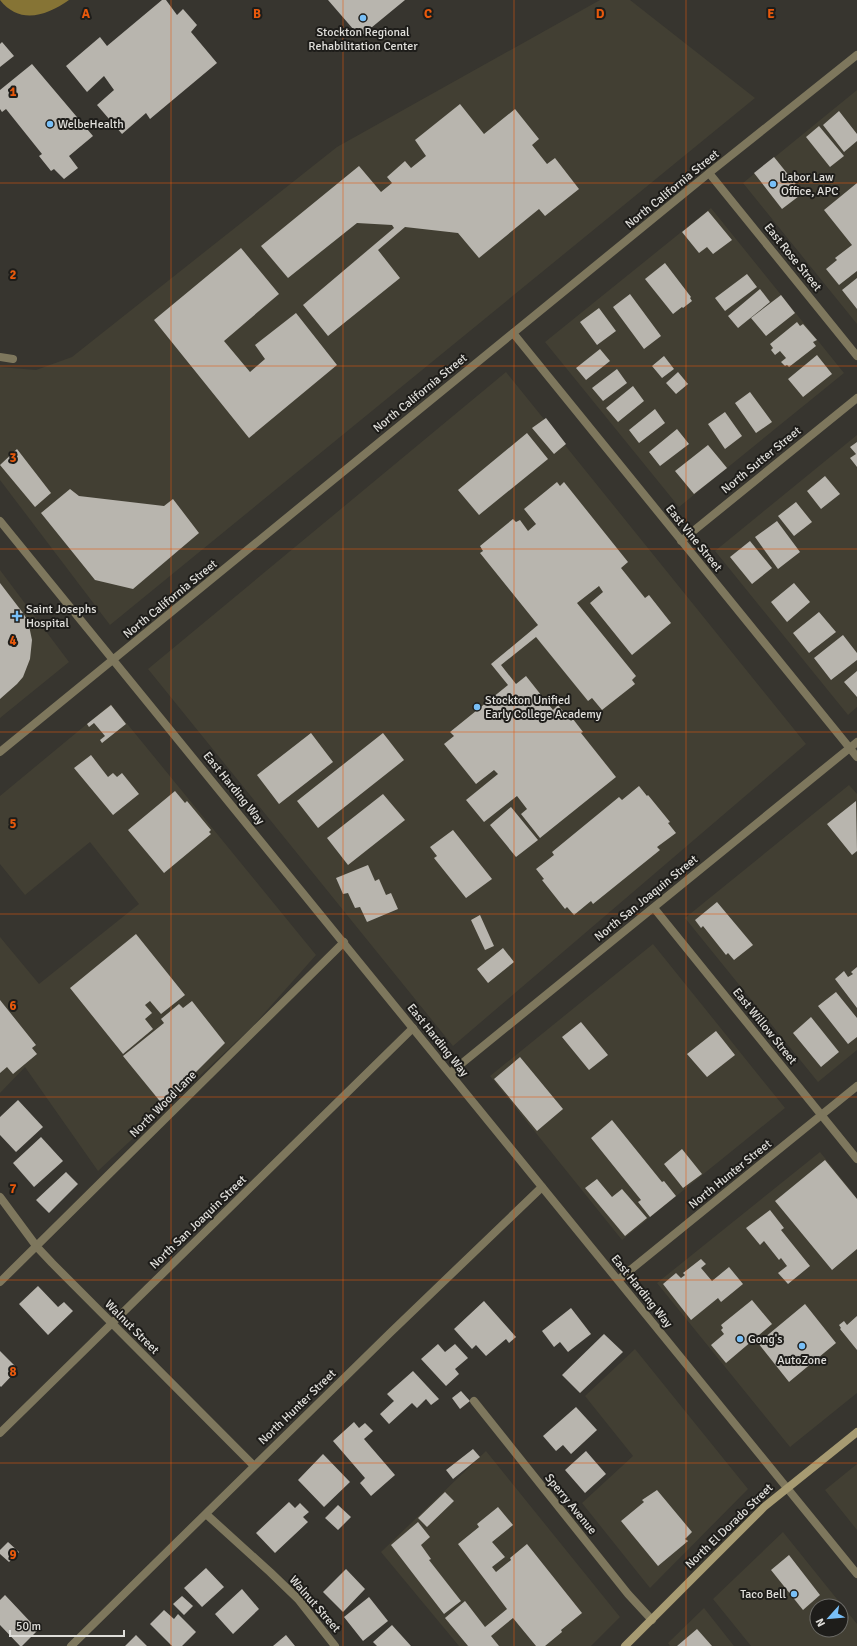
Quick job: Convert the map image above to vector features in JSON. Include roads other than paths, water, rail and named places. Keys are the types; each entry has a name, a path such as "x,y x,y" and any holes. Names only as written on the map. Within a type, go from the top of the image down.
{"main road":[{"name":"North El Dorado Street","path":"625,1646 764,1507 857,1432"}],"street":[{"name":"North California Street","path":"0,752 709,173 857,55"},
{"name":"East Rose Street","path":"709,173 857,356"},
{"name":"East Vine Street","path":"513,333 857,757"},
{"path":"0,357 13,360"},
{"name":"North Sutter Street","path":"681,541 857,398"},
{"name":"East Harding Way","path":"0,521 857,1574"},
{"name":"North San Joaquin Street","path":"450,1073 857,742"},
{"name":"East Willow Street","path":"654,908 857,1159"},
{"name":"North Wood Lane","path":"0,1282 344,942"},
{"name":"North San Joaquin Street","path":"0,1433 414,1028"},
{"name":"North Hunter Street","path":"618,1280 857,1086"},
{"name":"North Hunter Street","path":"71,1646 542,1187"},
{"name":"Walnut Street","path":"0,1198 37,1247 254,1466"},
{"name":"Sperry Avenue","path":"474,1401 628,1594 652,1620"},
{"name":"Walnut Street","path":"206,1514 298,1599 335,1646"}],"place":[{"name":"Stockton Regional Rehabilitation Center","path":"363,18"},
{"name":"WelbeHealth","path":"50,124"},
{"name":"Labor Law Office, APC","path":"773,184"},
{"name":"Saint Josephs Hospital","path":"17,616"},
{"name":"Stockton Unified Early College Academy","path":"477,707"},
{"name":"Gong's","path":"740,1339"},
{"name":"AutoZone","path":"802,1346"},
{"name":"Taco Bell","path":"794,1594"}]}
